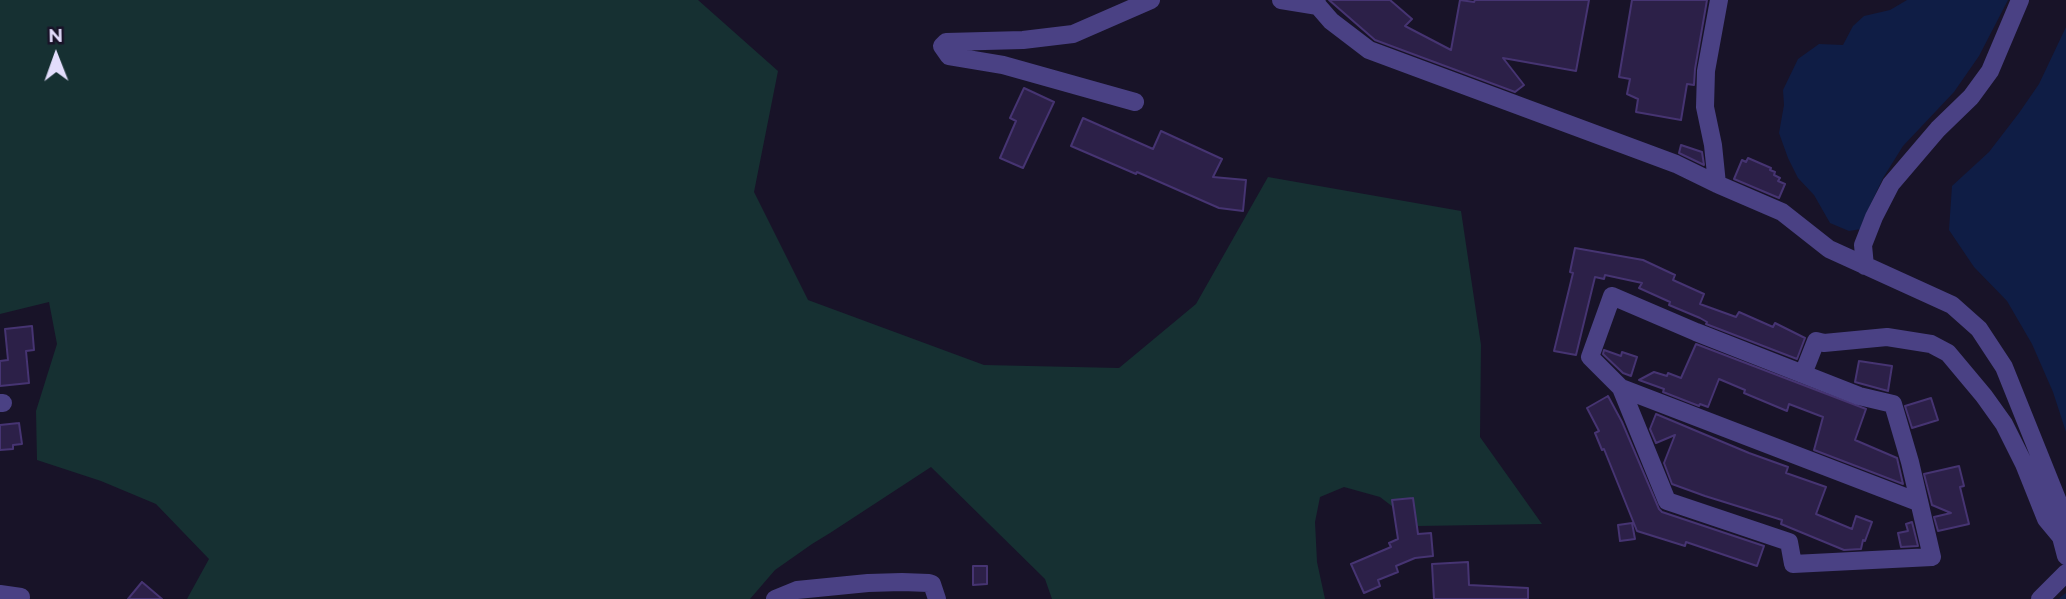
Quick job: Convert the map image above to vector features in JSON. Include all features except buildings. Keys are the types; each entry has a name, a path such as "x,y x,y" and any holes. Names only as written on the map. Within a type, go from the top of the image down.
{"street":[{"path":"1135,102 1003,65 949,56 942,46 946,42 1023,40 1073,34 1151,0"},
{"path":"1281,0 1317,3 1331,21 1369,50 1676,164 1782,212 1829,249 1952,306 1979,329 2004,367 2059,504 2066,556"},
{"path":"1717,184 1705,107 1706,71 1719,0"},
{"path":"1865,266 1863,245 1891,184 1938,129 1971,97 1990,71 2020,0"},
{"path":"1612,296 1859,396 1893,404 1910,462 1932,557 1793,564 1789,542 1667,500 1621,388 1590,357 1612,296"},
{"path":"1803,374 1816,341 1824,343 1887,338 1931,344 1948,353 2004,424 2024,464 2046,519 2062,537"},
{"path":"1621,388 1918,502"},
{"path":"2040,599 2066,573"},
{"path":"775,599 797,590 902,582 932,584 937,599"},
{"path":"0,594 21,597"}],"green space":[{"path":"0,0 698,0 778,71 754,192 808,300 984,365 1119,368 1196,304 1268,177 1461,211 1481,345 1480,437 1542,524 1418,526 1380,497 1344,487 1320,497 1315,522 1317,562 1325,599 1052,599 1045,579 931,467 775,570 750,599 187,599 209,559 156,504 101,481 37,460 36,411 57,344 49,302 0,314"}],"water":[{"path":"1907,0 2008,0 1979,56 1954,92 1903,146 1883,178 1861,229 1849,231 1830,223 1814,195 1798,178 1788,158 1779,133 1784,105 1783,90 1798,59 1819,44 1843,45 1853,26 1864,16 1890,10"},
{"path":"2066,27 2066,432 2053,392 2032,344 2007,301 1974,267 1949,230 1952,186 1989,152 2019,113 2039,84"}],"waterway":[{"path":"2062,599 2066,596"}]}
